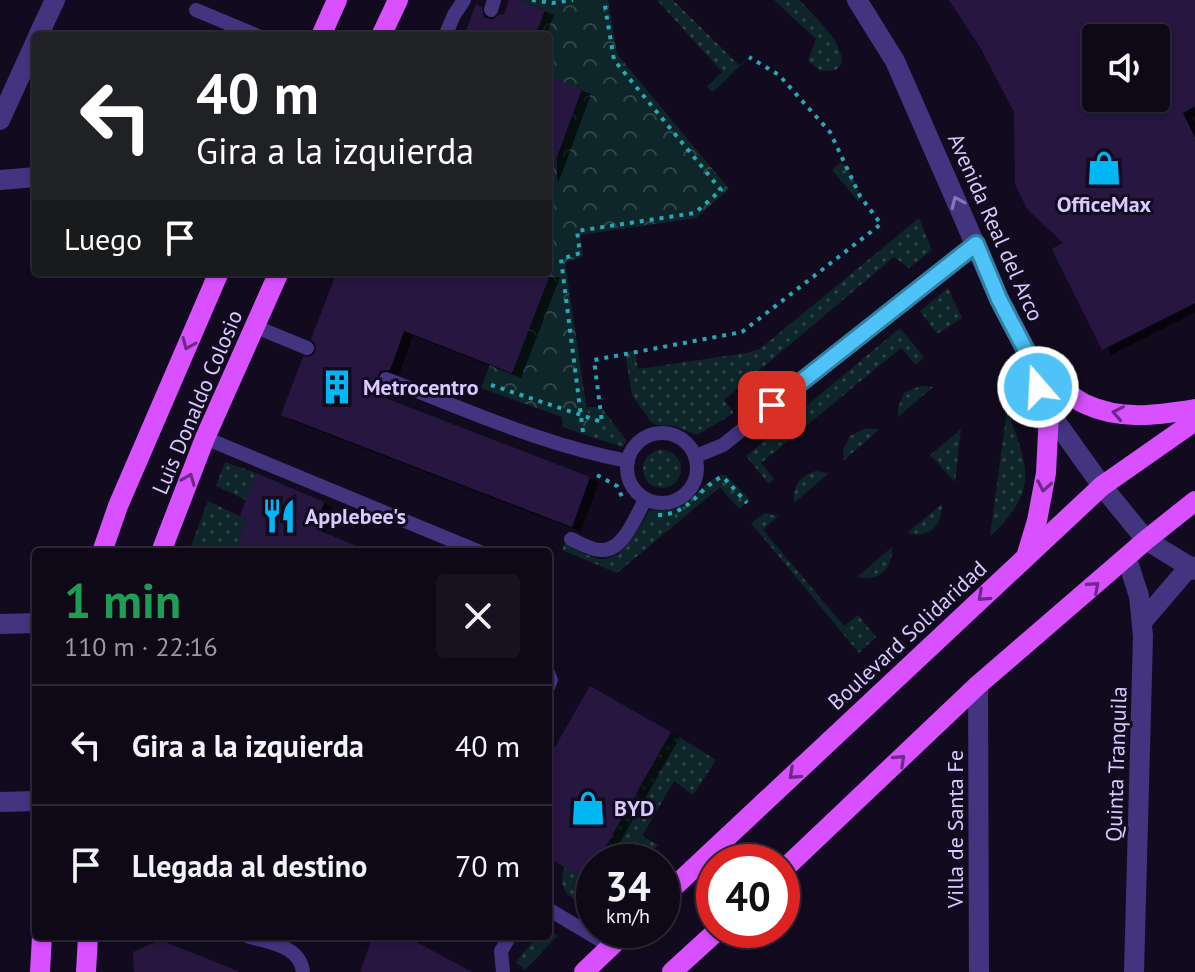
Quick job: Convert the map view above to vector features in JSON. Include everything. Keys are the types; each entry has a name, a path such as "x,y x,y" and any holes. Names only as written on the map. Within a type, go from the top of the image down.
{"main road":[{"path":"323,32 337,0"},
{"path":"383,32 398,0"},
{"name":"Luis Donaldo Colosio","path":"103,548 118,506 217,276"},
{"name":"Luis Donaldo Colosio","path":"163,548 205,438 277,276"},
{"path":"1032,362 1084,404 1119,415 1152,416 1195,409"},
{"path":"1026,557 1046,473 1049,412"},
{"name":"Boulevard Solidaridad","path":"680,881 1102,486 1195,421"},
{"path":"800,854 978,685 1195,501"},
{"path":"40,972 42,940"},
{"path":"86,972 88,940"},
{"path":"584,972 608,948"},
{"path":"672,972 698,948"}],"street":[{"path":"40,32 55,0"},
{"name":"Avenida Real del Arco","path":"857,0 895,61 999,299 1032,362 1049,412 1102,486 1146,540 1192,568"},
{"path":"0,120 32,49"},
{"path":"0,180 32,177"},
{"name":"Quinta Tranquila","path":"1127,559 1139,596 1142,622 1134,972"},
{"path":"1142,622 1192,568"},
{"path":"0,624 32,623"},
{"name":"Villa de Santa Fe","path":"978,685 979,963"},
{"path":"0,802 32,801"},
{"path":"960,972 979,963"}],"lane":[{"path":"447,32 464,0"},
{"path":"196,10 248,32"},
{"path":"696,456 723,445 976,244"},
{"path":"256,327 307,348"},
{"path":"386,379 538,436 628,461"},
{"path":"657,433 681,438 696,456 697,472 693,486 675,502 643,505 628,480 628,461 636,445 645,437 657,433"},
{"path":"205,438 471,548"},
{"path":"571,539 602,551 611,549 626,535 643,505"},
{"path":"552,911 576,926"},
{"path":"258,940 295,953 302,962 303,972"},
{"path":"503,972 501,951 508,940"}],"path":[{"path":"532,0 552,3 573,0"},
{"path":"585,442 561,259 580,253 577,231 695,213 721,190 614,60 604,0"},
{"path":"491,385 602,422 594,360 742,332 881,224 860,196 830,132 779,75 749,57"},
{"path":"587,469 617,486 622,498 643,505 653,515 675,513 695,501 707,486 721,477 747,503"}],"green space":[{"path":"520,0 608,0 617,54 729,189 696,218 580,235 583,256 565,263 591,437 563,427 562,417 481,388 490,364 512,372 549,276 552,276 552,169 582,90 552,79 552,32 537,32 545,10"},
{"path":"657,0 673,0 739,65 749,57 713,92 707,87 722,72"},
{"path":"774,0 799,0 821,24 833,38 841,55 842,63 836,70 821,71 808,61 816,39"},
{"path":"840,163 847,166 860,196 859,202 832,170"},
{"path":"919,218 932,250 909,268 894,257 724,400 734,413 697,435 675,426 651,422 632,395 625,352 635,351 638,369 760,349"},
{"path":"948,288 962,318 937,334 920,311"},
{"path":"900,328 924,357 916,365 901,348 761,463 774,479 769,484 746,456"},
{"path":"920,386 933,387 898,417 904,393"},
{"path":"587,407 600,407 604,411 626,440 623,447 591,437"},
{"path":"1007,410 1020,447 1025,477 1017,505 990,536"},
{"path":"866,428 879,430 844,460 843,450 850,436"},
{"path":"961,429 955,482 930,455"},
{"path":"662,450 675,456 681,469 675,482 662,488 649,482 643,469 649,456"},
{"path":"225,462 256,473 246,500 216,486"},
{"path":"816,471 829,473 794,503 798,482"},
{"path":"721,475 726,475 750,500 739,509 720,487 617,573 562,550 565,543 592,557 610,558 630,541 650,510 684,505"},
{"path":"208,501 246,519 235,548 190,548"},
{"path":"942,504 940,519 933,529 922,534 907,533"},
{"path":"765,513 778,516 763,530 844,626 858,615 876,637 859,653 751,523"},
{"path":"892,547 890,561 883,572 872,578 857,577"},
{"path":"671,732 716,760 693,795 674,781 642,836 656,844 607,844"},
{"path":"565,867 576,874 576,900 564,888 562,875"},
{"path":"552,933 557,936 525,970 516,962 534,940 552,940"}],"building":[{"path":"509,0 520,0 545,10 537,32 466,32 476,4 482,7 484,17 493,20 500,14 504,15"},
{"name":"OfficeMax","path":"949,0 1195,0 1195,106 1183,113 1195,138 1195,303 1102,350 1052,249 1063,243 1027,209 1015,184 1014,112 981,49"},
{"path":"552,78 582,89 552,171"},
{"name":"Metrocentro","path":"335,276 549,276 512,373 404,331 390,370 380,371 376,380 383,388 380,396 590,477 572,527 281,415 303,357 312,356 316,351 311,339"},
{"name":"Applebee's","path":"256,473 324,502 316,529 361,548 235,548 246,519 240,516"},
{"name":"BYD","path":"590,686 671,732 607,844 576,844 576,874 552,859 552,752"},
{"path":"160,940 238,972 134,972 133,952"},
{"path":"372,940 412,940 472,972 360,972"}],"place":[{"name":"OfficeMax","path":"1104,168"},
{"name":"Metrocentro","path":"337,387"},
{"name":"Applebee's","path":"279,516"},
{"name":"BYD","path":"588,808"}],"route":[{"path":"772,405 976,244 999,299 1032,362 1038,387"}]}
